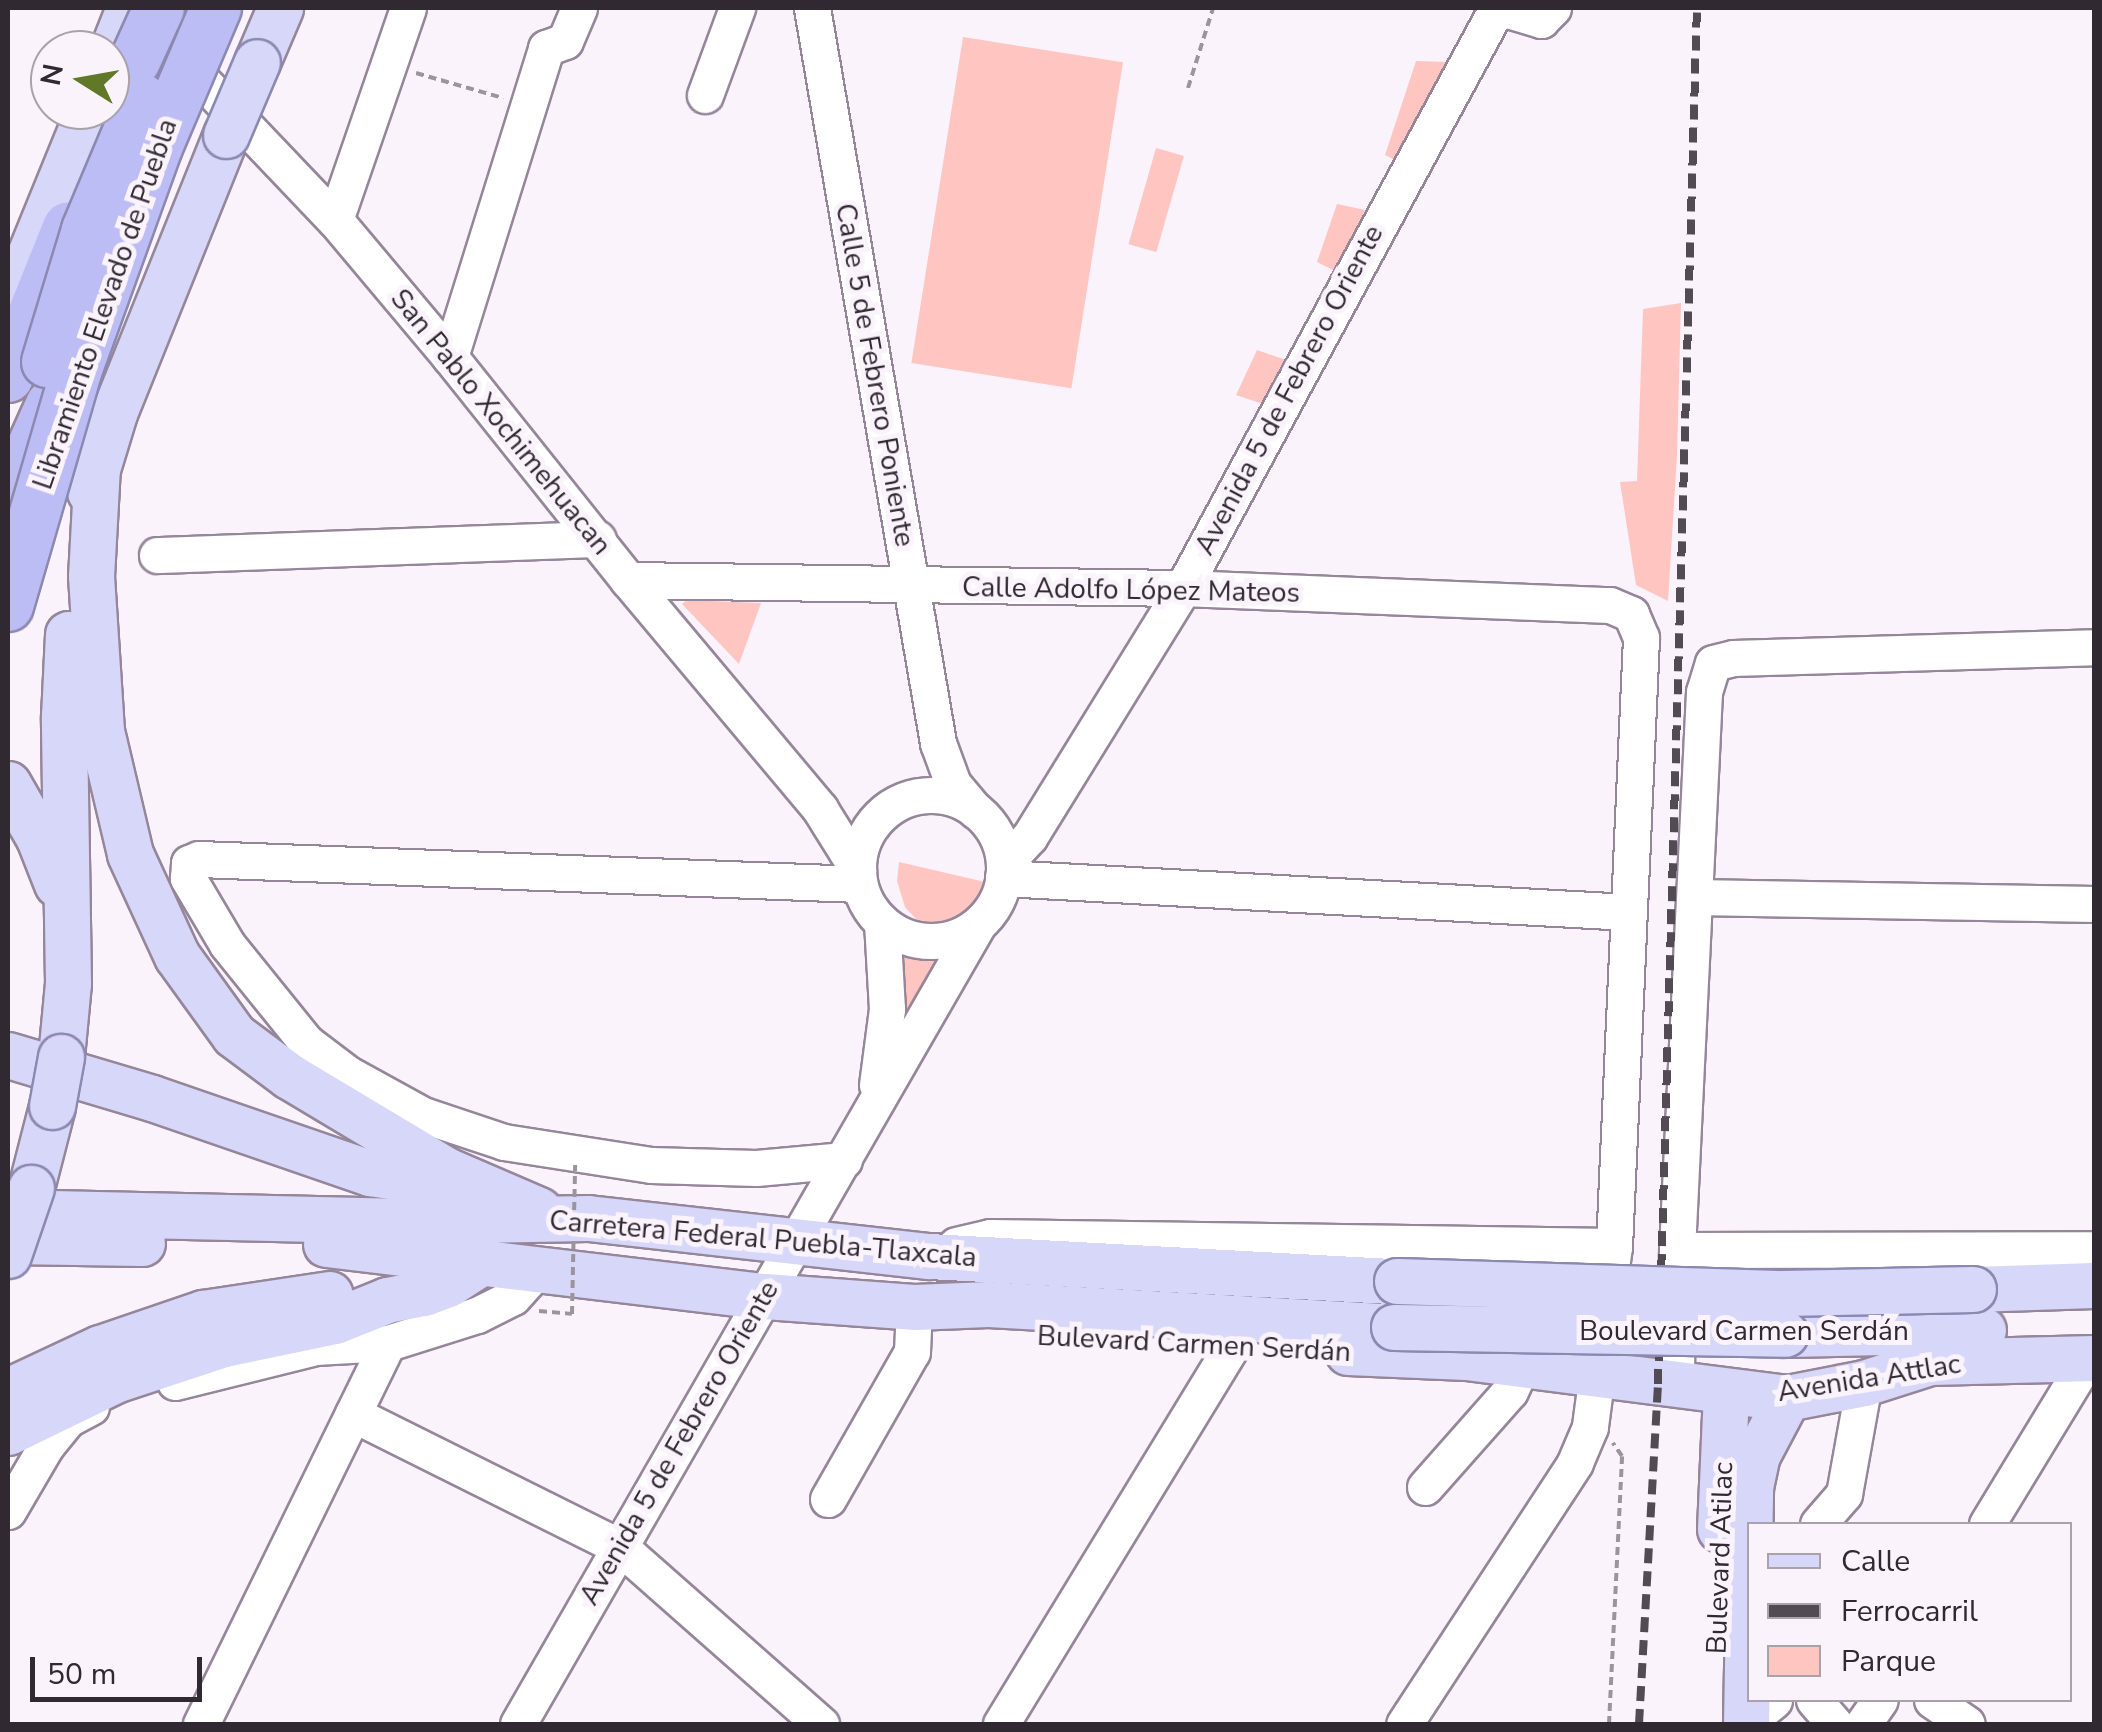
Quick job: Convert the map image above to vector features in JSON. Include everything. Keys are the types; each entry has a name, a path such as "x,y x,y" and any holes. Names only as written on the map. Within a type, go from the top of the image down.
{"highway":[{"path":"8,501 192,90 165,24"},
{"path":"8,377 165,24"},
{"name":"Libramiento Elevado de Puebla","path":"8,486 86,230 165,24"},
{"name":"Libramiento Elevado de Puebla","path":"8,606 76,369 157,147 165,24"}],"main road":[{"path":"8,1255 19,1200 52,1106 61,1057 68,935 65,673 78,548 97,466 134,362 280,8"},
{"path":"8,308 81,130"},
{"path":"97,466 91,576 99,716 119,818 159,923 194,984 234,1035 328,1103 487,1190 559,1218"},
{"path":"8,784 52,869 68,935"},
{"path":"8,1055 152,1098 370,1173 487,1190"},
{"name":"Carretera Federal Puebla-Tlaxcala","path":"19,1200 416,1221 559,1218 929,1256 1398,1281"},
{"name":"Carretera Federal Puebla-Tlaxcala","path":"8,1242 338,1244 764,1296 920,1308 988,1304 1394,1327"},
{"path":"8,1432 69,1400 169,1361 334,1321 387,1322 484,1260"},
{"name":"Boulevard Carmen Serdán","path":"1398,1281 1784,1293 2094,1285"},
{"path":"8,1391 100,1348 203,1313 310,1295 387,1322"},
{"name":"Bulevard Carmen Serdán","path":"920,1308 978,1331 1466,1358"},
{"name":"Boulevard Carmen Serdán","path":"1394,1327 1785,1334 2092,1348"},
{"name":"Avenida Attlac","path":"1466,1358 1787,1398 1864,1384 1930,1362 2092,1348"},
{"path":"1726,1391 1736,1380 1775,1364 1804,1360 1930,1362"},
{"name":"Bulevard Atilac","path":"1726,1391 1740,1526 1745,1718"},
{"name":"Bulevard Atilac","path":"1740,1526 1757,1455 1787,1398"}],"street":[{"path":"336,220 408,8"},
{"path":"450,357 546,48 565,40 578,8"},
{"path":"705,95 736,8"},
{"name":"Calle 5 de Febrero Poniente","path":"812,8 938,743 953,784 976,811"},
{"path":"1499,8 1541,20 1553,8"},
{"name":"Avenida 5 de Febrero Oriente","path":"1004,871 1030,836 1183,588 1499,8"},
{"name":"San Pablo Xochimehuacan","path":"165,24 336,220 820,809 858,877"},
{"path":"157,555 598,539"},
{"name":"Calle Adolfo López Mateos","path":"628,580 1183,588 1610,605 1631,614 1641,638 1628,912"},
{"path":"1676,1384 1677,1250 1698,897 1704,692 1713,664 1734,658 2094,647"},
{"path":"905,800 942,796 976,811 994,832 1004,871 995,904 976,926 957,937 928,942 907,938 882,924 858,877 861,847 876,820 905,800 929,769 938,743"},
{"path":"820,809 853,821 876,820"},
{"path":"844,1160 756,1168 651,1164 504,1142 424,1115 348,1074 306,1042 252,980 203,908 188,878 189,863 199,859 858,877"},
{"path":"1004,871 1628,912 1614,1246 1590,1427 1574,1463 1404,1724"},
{"path":"1698,897 2094,904"},
{"name":"Avenida 5 de Febrero Oriente","path":"873,1111 887,1009 882,924"},
{"name":"Avenida 5 de Febrero Oriente","path":"518,1724 976,926"},
{"path":"929,1256 972,1238 990,1237 1614,1246"},
{"path":"1677,1250 2094,1249"},
{"path":"8,1512 46,1446 68,1420 94,1405 297,1351 387,1322 477,1315 513,1297 538,1269"},
{"path":"828,1500 912,1352 920,1308"},
{"path":"201,1724 353,1414 387,1322"},
{"path":"1001,1724 1232,1346"},
{"path":"1988,1522 2092,1348"},
{"path":"1425,1487 1510,1391 1522,1365"},
{"path":"1820,1522 1844,1494 1864,1384"},
{"path":"353,1414 620,1546 821,1724"},
{"path":"1816,1702 1835,1724"},
{"path":"1863,1724 1879,1702"},
{"path":"1935,1702 1967,1724"}],"path":[{"path":"1188,88 1214,8"},
{"path":"389,65 527,104"},
{"path":"539,1314 572,1314 575,1166"},
{"path":"1590,1427 1611,1440 1622,1456 1609,1724"}],"green space":[{"path":"963,37 1123,62 1071,388 911,363"},
{"path":"1416,61 1449,62 1397,161 1385,155"},
{"path":"1156,148 1184,156 1156,252 1128,244"},
{"path":"1337,204 1365,210 1337,272 1317,262"},
{"path":"1681,303 1668,601 1636,585 1620,482 1637,481 1643,309"},
{"path":"1257,350 1292,362 1266,405 1236,395"},
{"path":"687,600 761,603 739,664 682,604"},
{"path":"899,862 998,885 980,918 946,937 928,932 905,907 897,881"},
{"path":"903,941 955,958 893,1038"}],"railway":[{"path":"1639,1724 1658,1384 1697,8"}]}
